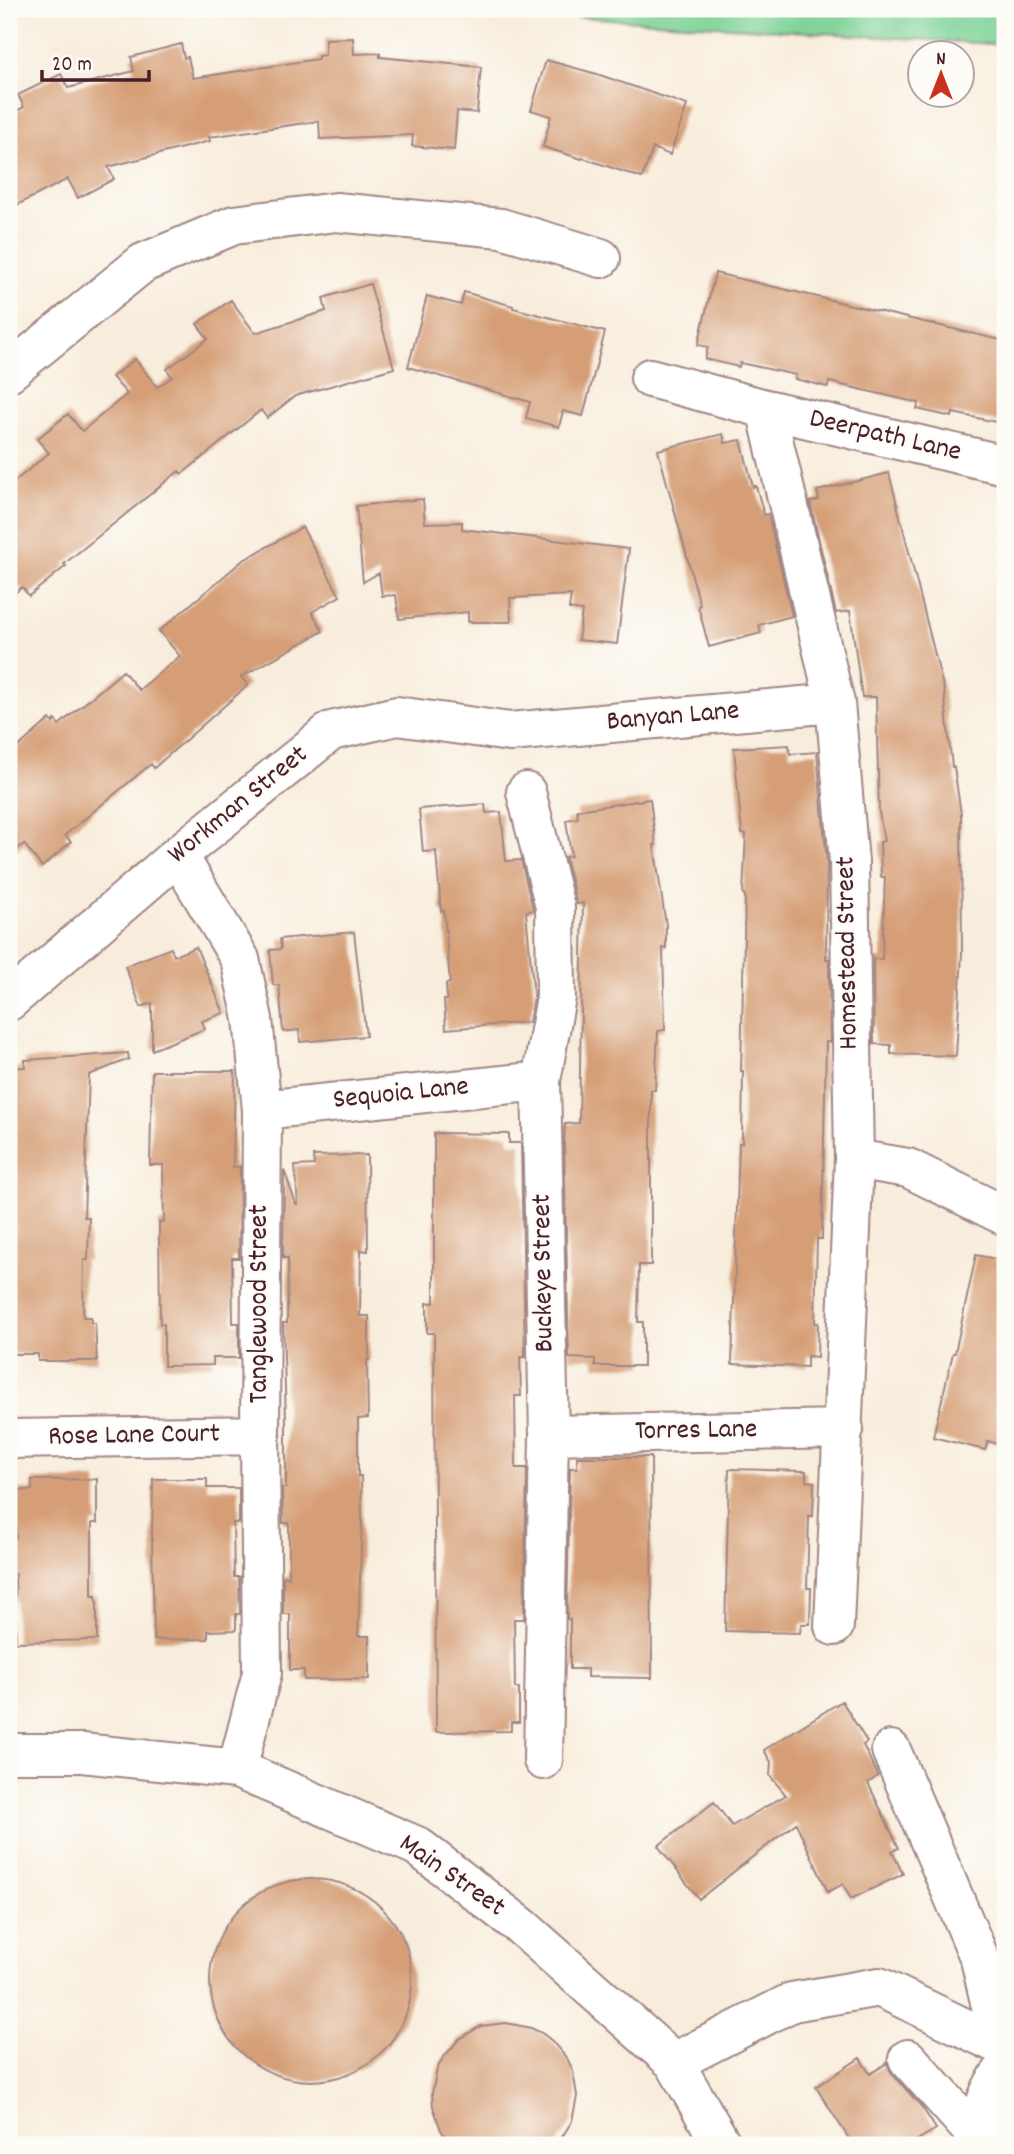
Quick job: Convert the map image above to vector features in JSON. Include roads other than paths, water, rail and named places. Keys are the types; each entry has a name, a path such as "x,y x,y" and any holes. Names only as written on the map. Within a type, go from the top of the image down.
{"street":[{"path":"9,372 144,263 234,225 336,212 502,228 601,258"},
{"path":"650,378 766,409"},
{"name":"Deerpath Lane","path":"766,409 1005,465"},
{"name":"Homestead Street","path":"766,409 835,703 849,862 854,1159 834,1626"},
{"name":"Banyan Lane","path":"510,732 835,703"},
{"name":"Workman Street","path":"9,1001 178,855 331,731 397,716 510,732"},
{"name":"Buckeye Street","path":"526,792 555,907 556,997 541,1081 549,1435 543,1760"},
{"name":"Tanglewood Street","path":"178,855 240,959 253,1019 262,1110 262,1673 237,1769"},
{"name":"Sequoia Lane","path":"262,1110 541,1081"},
{"path":"854,1159 908,1168 1005,1216"},
{"name":"Torres Lane","path":"549,1435 844,1429"},
{"name":"Rose Lane Court","path":"9,1439 260,1436"},
{"path":"891,1750 980,1959 1004,2055 983,2105 982,2142"},
{"name":"Main Street","path":"9,1753 82,1753 237,1769 417,1846 522,1927 674,2062 722,2145"},
{"path":"674,2062 792,2002 879,1987 1004,2055"},
{"path":"908,2059 982,2142"}]}
